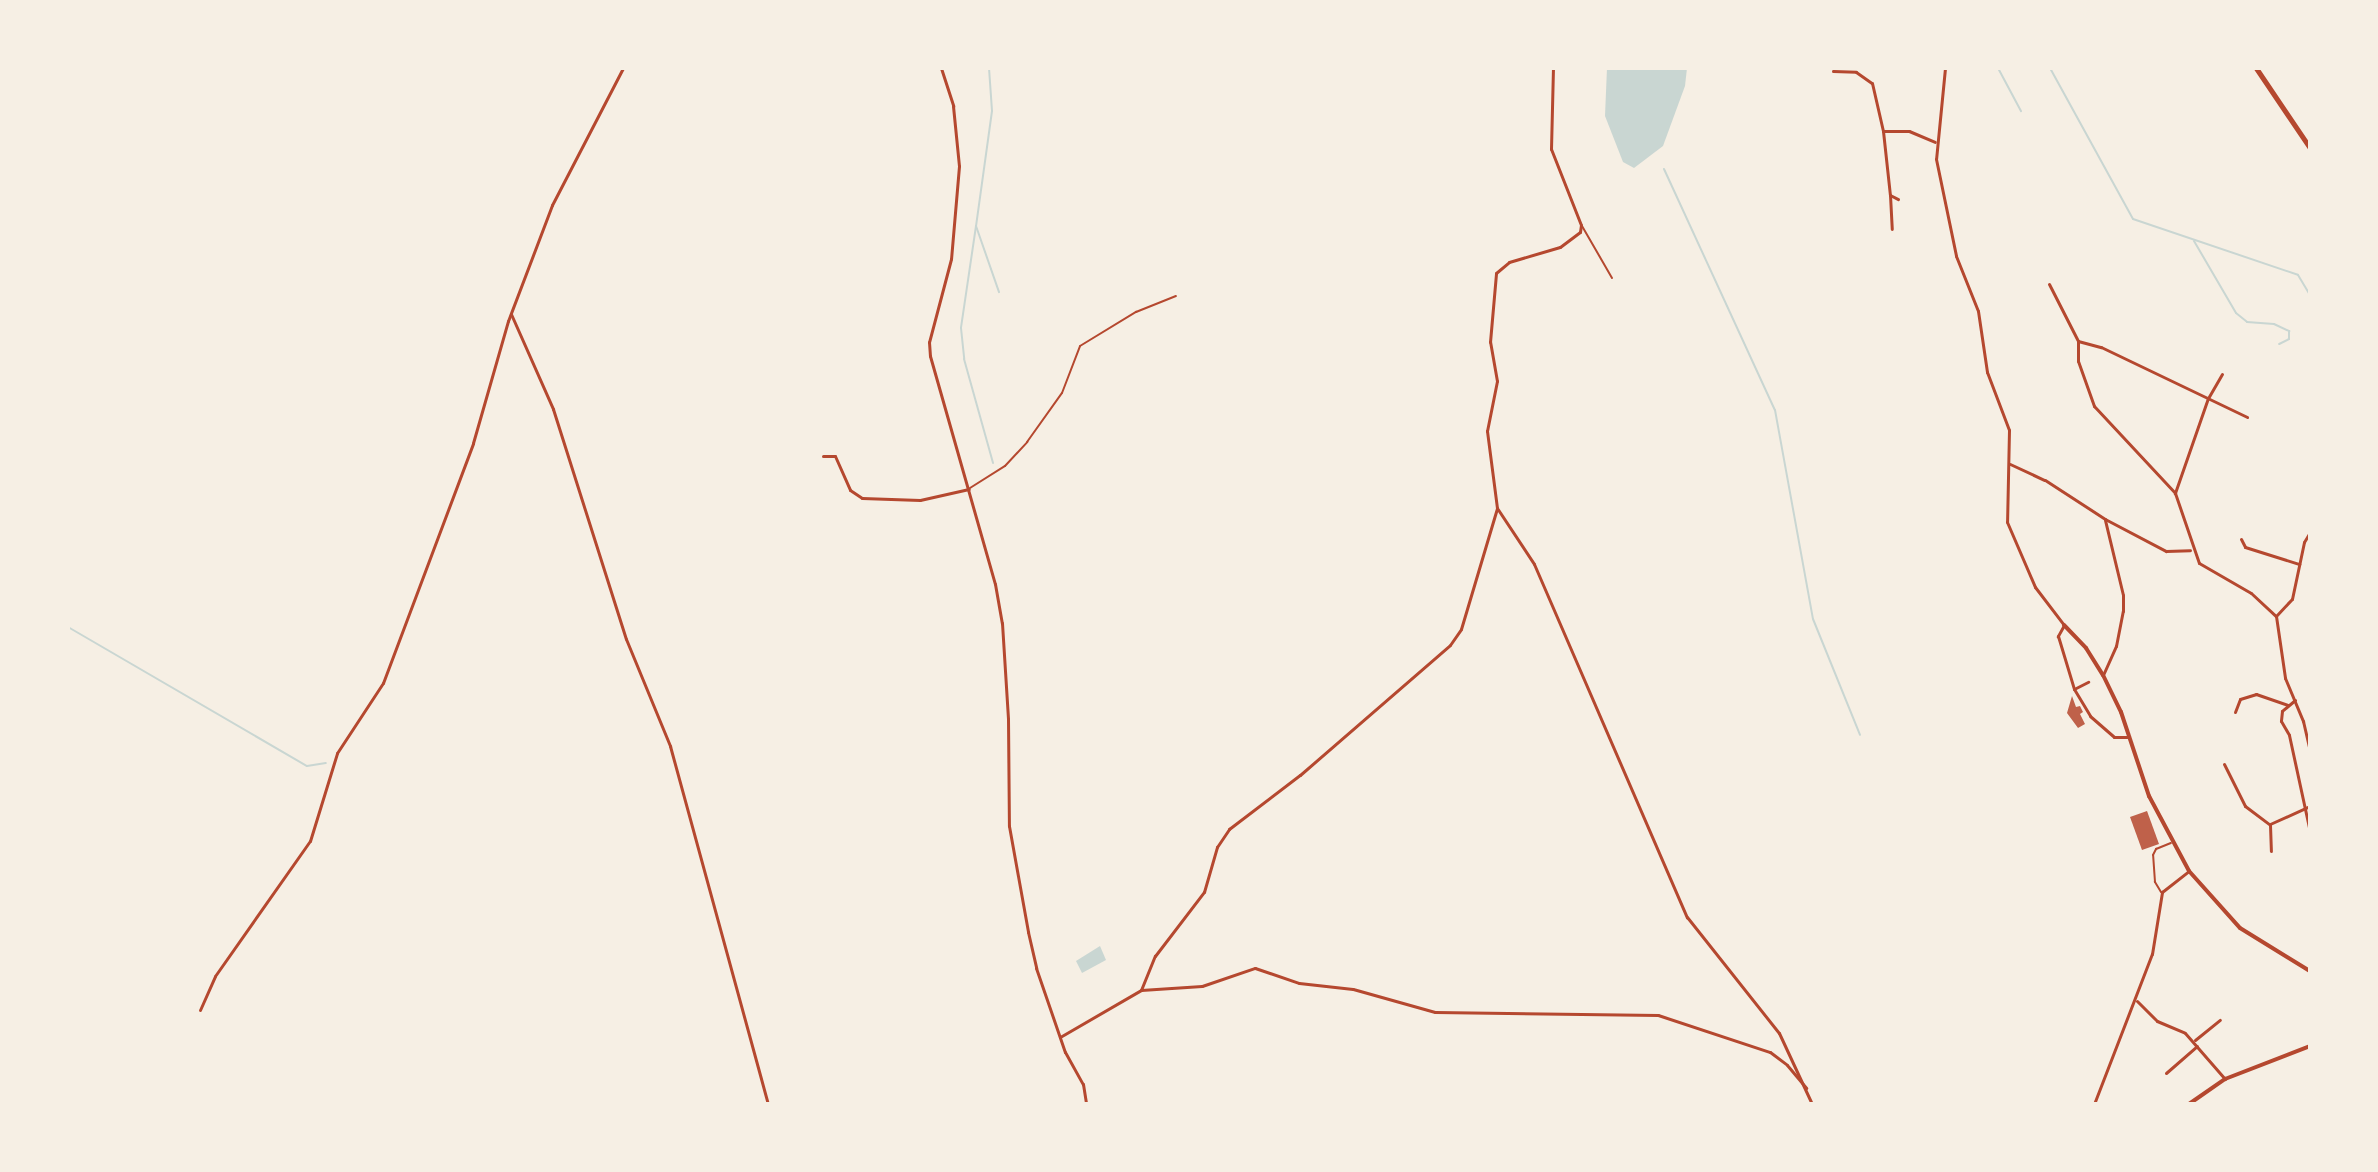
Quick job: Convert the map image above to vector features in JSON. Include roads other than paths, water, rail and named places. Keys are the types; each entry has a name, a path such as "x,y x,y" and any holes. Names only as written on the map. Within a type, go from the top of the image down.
{"highway":[{"path":"2256,68 2310,148"}],"street":[{"path":"200,1010 215,976 310,841 337,753 383,683 473,443 511,313 552,205 623,68"},
{"path":"941,68 953,106 959,166 951,259 929,342 930,356 995,584 1002,623 1012,840 1036,968 1060,1037 1083,1084 1086,1104"},
{"path":"1141,990 1155,956 1204,892 1217,847 1229,829 1300,775 1457,638 1497,508 1487,431 1497,381 1490,342 1496,273 1509,262 1570,242 1580,232 1581,225 1551,149 1553,68"},
{"path":"1945,68 1935,142 1953,246 1978,311 1987,372 2009,430 2010,464 2005,507 2010,534 2037,591 2086,648 2103,675 2121,712 2149,796 2189,871 2240,928 2310,971"},
{"path":"1833,71 1856,72 1872,83 1883,131 1892,229"},
{"path":"1883,131 1909,131 1935,142"},
{"path":"1890,195 1898,199"},
{"path":"2049,284 2078,341 2078,361 2094,406 2175,493 2188,527 2192,550 2199,563 2251,593 2276,616 2283,669 2310,751"},
{"path":"511,313 553,409 641,682 670,746 768,1104"},
{"path":"2078,341 2101,347 2247,417"},
{"path":"2175,493 2208,398 2222,374"},
{"path":"823,456 835,456 850,490 862,498 920,500 969,489"},
{"path":"2010,464 2045,480 2105,519 2166,551 2192,550"},
{"path":"1497,508 1534,564 1687,917 1773,1024 1812,1104"},
{"path":"2103,675 2116,646 2123,611 2123,595 2105,519"},
{"path":"2276,616 2292,599 2304,542 2310,532"},
{"path":"2241,539 2245,547 2299,564"},
{"path":"2064,625 2058,636 2074,689 2090,716 2104,731 2117,738 2127,737"},
{"path":"2074,689 2088,682"},
{"path":"2235,712 2240,699 2256,694 2288,705"},
{"path":"2295,700 2288,705 2281,721 2289,735 2310,832"},
{"path":"2224,764 2245,806 2270,825"},
{"path":"2270,825 2303,806 2310,806"},
{"path":"2270,825 2271,851"},
{"path":"2094,1104 2152,954 2162,892 2189,871"},
{"path":"1060,1037 1141,990 1202,986 1255,968 1299,983 1353,989 1435,1012 1658,1015 1770,1052 1787,1065 1806,1088"},
{"path":"2135,1000 2157,1021 2178,1029 2194,1041 2225,1079"},
{"path":"2194,1041 2220,1020"},
{"path":"2166,1073 2198,1046"},
{"path":"2189,1104 2225,1079 2310,1046"}],"lane":[{"path":"1581,225 1612,278"},
{"path":"969,489 1005,466 1027,442 1062,393 1080,346 1136,312 1176,296"},
{"path":"2162,892 2155,882 2153,855 2156,849 2172,842"}],"waterway":[{"path":"989,68 992,111 976,226 999,292"},
{"path":"1998,68 2021,111"},
{"path":"2050,68 2133,219 2298,275 2310,295"},
{"path":"1664,169 1775,410 1813,619 1860,735"},
{"path":"976,226 961,328 964,359 993,463"},
{"path":"2194,241 2236,313 2247,322 2274,324 2289,331 2289,339 2279,344"},
{"path":"68,627 307,766 326,763"}]}
